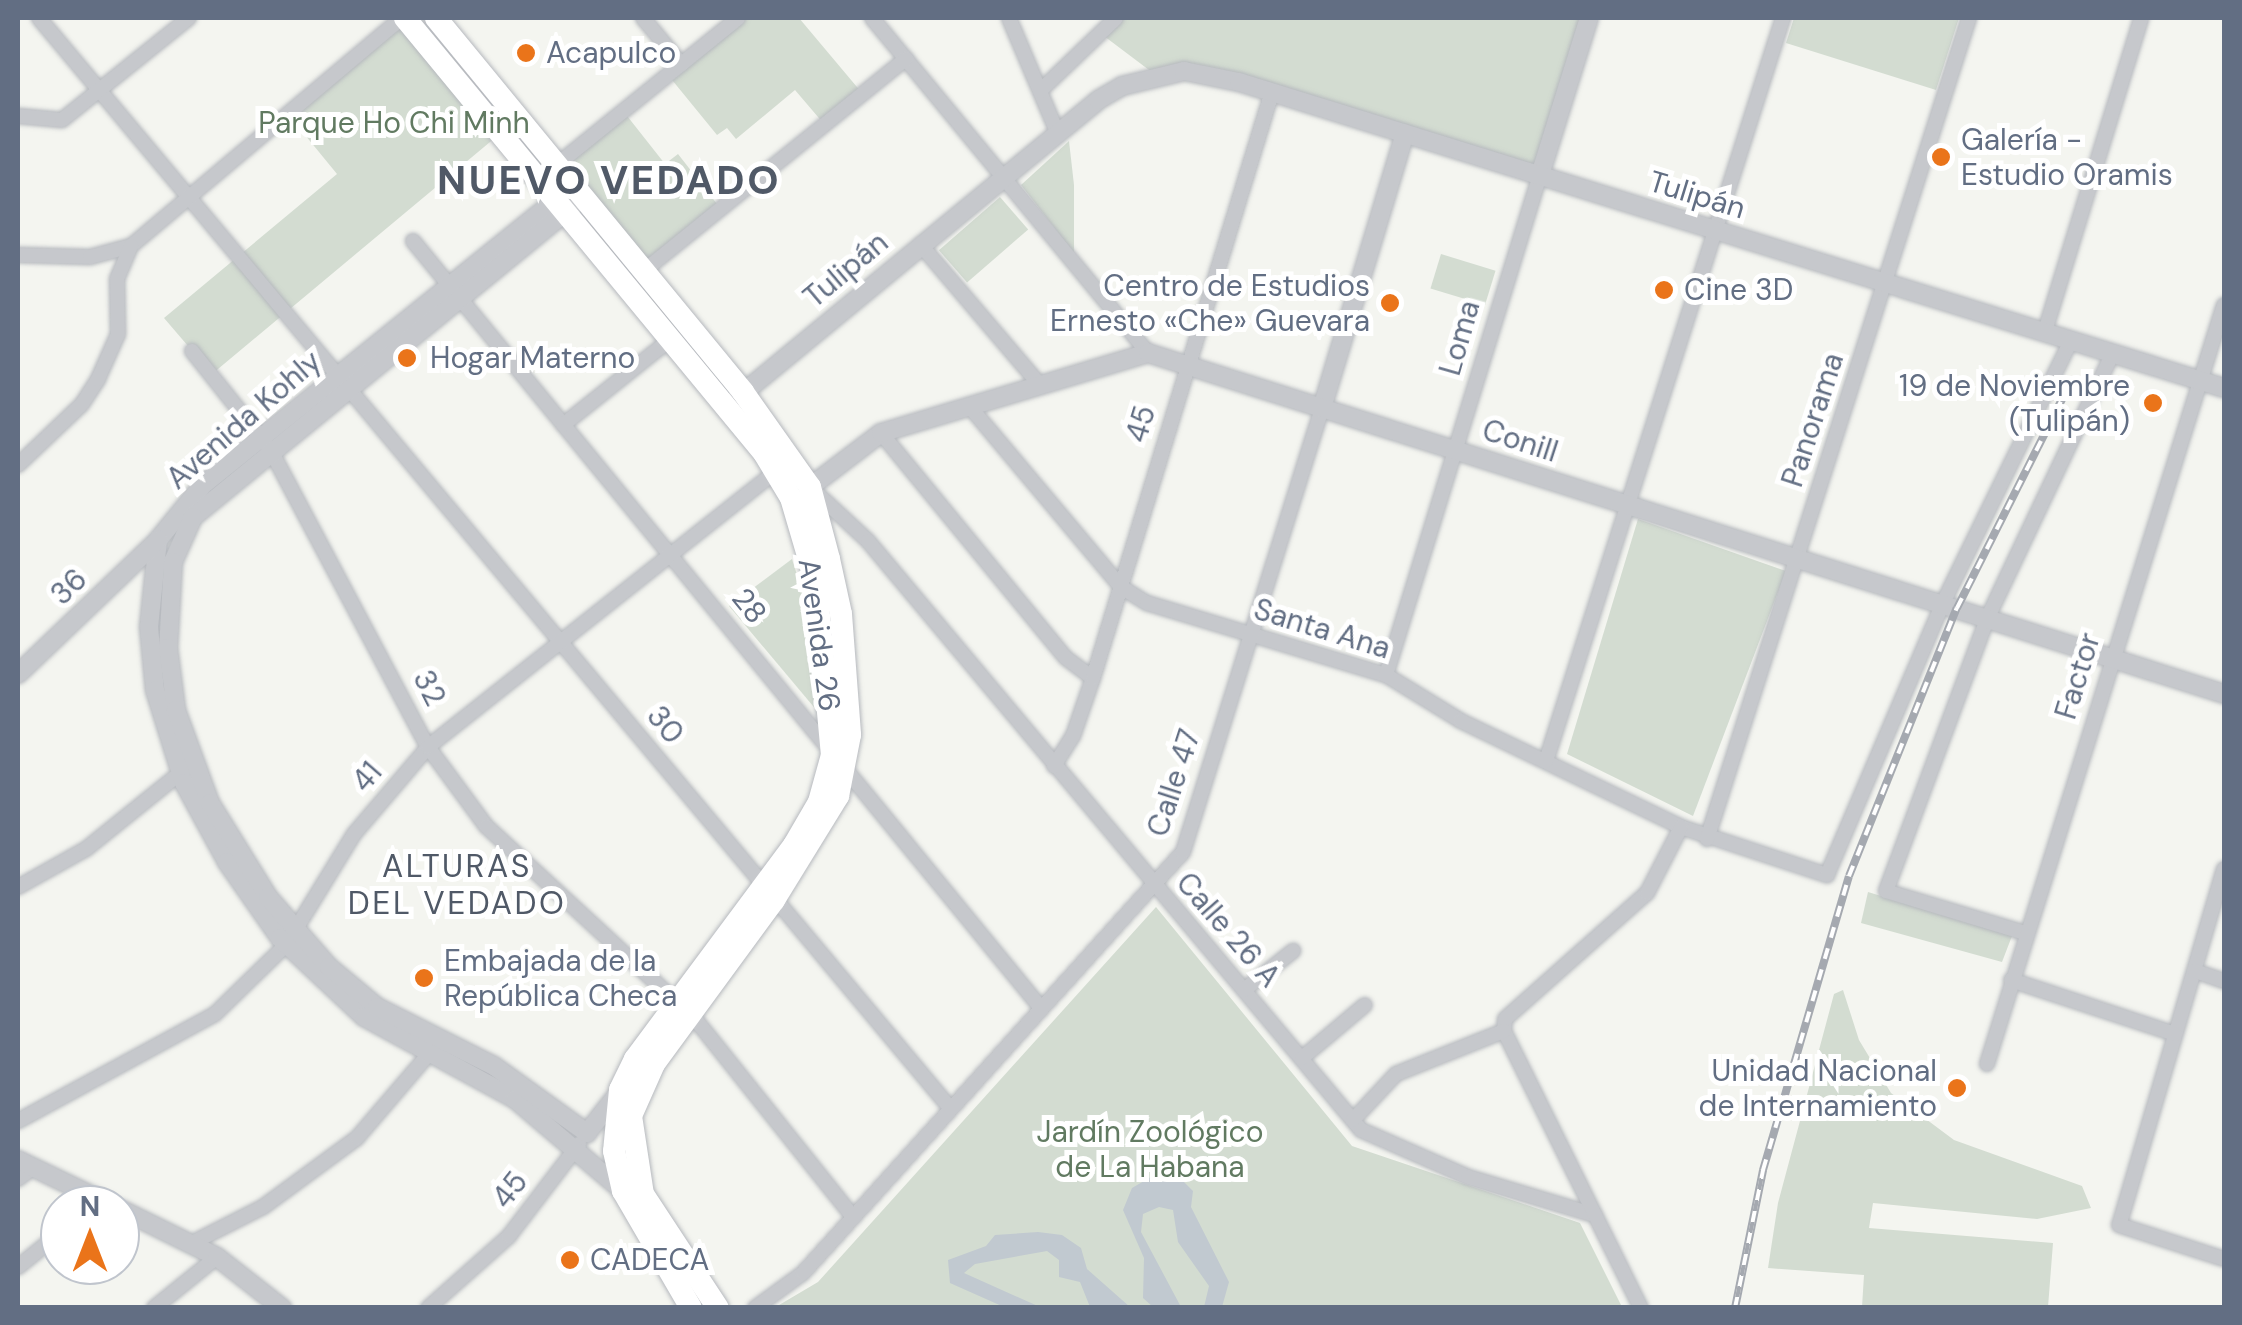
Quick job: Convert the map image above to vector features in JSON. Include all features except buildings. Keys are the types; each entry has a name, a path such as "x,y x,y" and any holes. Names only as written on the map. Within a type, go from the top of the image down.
{"main road":[{"name":"Avenida 26","path":"404,18 551,170"},
{"name":"Avenida 26","path":"436,18 572,197 672,338 736,399 792,498 816,583 839,762"},
{"name":"Avenida 26","path":"572,197 645,270 736,399 810,487 841,614 850,734 839,762 828,821 620,1090 614,1136 623,1191 691,1308"},
{"path":"776,471 792,484 810,487"},
{"name":"Avenida 26","path":"684,1009 642,1083 630,1141 643,1194 718,1308"}],"street":[{"path":"39,18 347,378"},
{"path":"18,116 62,120 189,18"},
{"path":"18,255 90,257 131,246 404,18"},
{"path":"642,18 681,64"},
{"path":"551,170 738,18"},
{"path":"810,487 882,433 1148,353 872,18"},
{"path":"1009,18 1058,134"},
{"path":"1040,91 1116,18"},
{"name":"Loma","path":"1386,674 1589,18"},
{"path":"1546,761 1783,18"},
{"name":"Panorama","path":"1708,839 1969,18"},
{"path":"2045,331 2142,18"},
{"path":"645,270 906,58"},
{"name":"Tulipán","path":"736,399 1098,100 1150,77 1184,71 1272,92 2224,388"},
{"name":"45","path":"1054,766 1074,736 1272,92"},
{"name":"Calle 47","path":"755,1308 803,1273 851,1214 1183,852 1404,133"},
{"name":"Avenida Kohly","path":"161,673 173,562 193,517 266,444 572,197"},
{"name":"28","path":"412,241 1041,1008"},
{"path":"920,244 1040,384"},
{"path":"18,466 82,404 98,379 118,334 117,280 131,246"},
{"name":"Factor","path":"1987,1064 2112,658 2204,382 2224,305"},
{"path":"563,425 672,338"},
{"path":"1944,602 2071,340"},
{"name":"32","path":"192,351 266,444 428,747 486,826 684,1009 851,1214"},
{"name":"Conill","path":"1148,353 1944,602 2224,694"},
{"path":"2025,933 1886,891 1988,617 2112,353"},
{"name":"30","path":"347,378 768,894 950,1108"},
{"name":"Santa Ana","path":"970,407 1121,587 1147,603 1386,674 1462,721 1681,827 1827,875 1944,602"},
{"path":"882,433 1066,658 1092,678"},
{"name":"Avenida Kohly","path":"266,444 202,486 158,540 152,565 161,673 187,767 235,861 291,938 360,1004 520,1092 582,1140 623,1191"},
{"name":"41","path":"18,1121 215,1014 291,938 354,834 428,747 669,551 776,471"},
{"name":"Calle 26 A","path":"810,487 868,541 1361,1130 1468,1177 1594,1215"},
{"name":"36","path":"18,674 158,540"},
{"path":"128,568 173,562"},
{"path":"18,887 86,850 187,767"},
{"path":"1641,1308 1504,1032 1505,1019 1646,892 1681,827"},
{"path":"2224,869 2119,1225 2224,1260"},
{"path":"1244,990 1293,951"},
{"path":"2195,971 2224,981"},
{"path":"2011,980 2175,1034"},
{"path":"1302,1058 1365,1005"},
{"path":"1353,1120 1396,1074 1504,1032"},
{"path":"192,1243 264,1206 357,1138 436,1046"},
{"name":"45","path":"428,1308 509,1236 620,1090"},
{"path":"18,1179 26,1164 66,1185"},
{"path":"140,1218 218,1257 282,1308"},
{"path":"18,1266 40,1249"},
{"path":"154,1308 218,1257"}],"green space":[{"name":"Parque Ho Chi Minh","path":"402,18 502,132 212,374 164,318 337,174 287,113"},
{"path":"738,18 799,18 862,93 824,124 795,90 736,139 727,128 717,135 668,75"},
{"path":"1116,18 1589,18 1540,175 1240,82 1157,76 1100,33"},
{"path":"1794,18 1959,18 1936,90 1786,43"},
{"path":"624,112 665,164 678,154 721,209 645,270 560,163"},
{"path":"1069,141 1074,185 1074,253 1021,185"},
{"path":"1000,197 1028,229 967,283 939,250"},
{"path":"1441,254 1496,271 1485,305 1430,288"},
{"path":"1638,519 1786,571 1693,816 1567,754"},
{"path":"792,559 804,597 818,712 729,606"},
{"path":"1868,892 2012,936 2002,962 1861,923"},
{"name":"Jardín Zoológico de La Habana","path":"1156,907 1352,1146 1580,1223 1622,1307 774,1308 818,1282"},
{"path":"1843,990 1859,1040 1891,1093 1954,1140 2082,1186 2091,1208 2037,1219 1873,1203 1869,1228 2053,1243 2048,1307 1862,1307 1864,1275 1768,1268 1778,1203 1834,994"}],"shaded area":[{"path":"1156,1174 1182,1180 1193,1191 1191,1207 1229,1282 1222,1307 1204,1307 1209,1286 1178,1242 1173,1210 1159,1207 1143,1214 1141,1232 1181,1307 1153,1307 1143,1298 1144,1258 1123,1210 1132,1188"},
{"path":"995,1235 1062,1235 1081,1248 1087,1269 1130,1307 1090,1307 1080,1282 1059,1277 1059,1260 1047,1251 975,1264 964,1273 1040,1307 1004,1307 950,1283 948,1260 986,1246"}],"railway":[{"path":"1735,1308 1763,1170 1849,876 1957,608 2064,395"}],"place":[{"name":"Acapulco","path":"526,53"},
{"name":"Galería - Estudio Oramis","path":"1941,157"},
{"name":"Cine 3D","path":"1664,290"},
{"name":"Centro de Estudios Ernesto «Che» Guevara","path":"1390,303"},
{"name":"Hogar Materno","path":"407,358"},
{"name":"19 de Noviembre (Tulipán)","path":"2153,403"},
{"name":"Embajada de la República Checa","path":"424,978"},
{"name":"Unidad Nacional de Internamiento","path":"1957,1088"},
{"name":"CADECA","path":"570,1260"}],"district":[{"name":"NUEVO VEDADO","path":"609,180"},
{"name":"ALTURAS DEL VEDADO","path":"457,886"}]}
